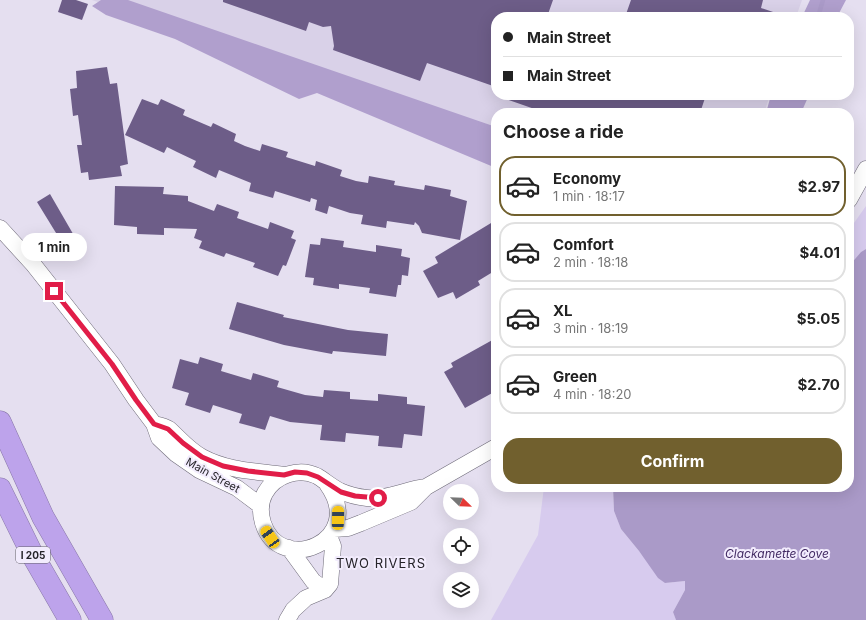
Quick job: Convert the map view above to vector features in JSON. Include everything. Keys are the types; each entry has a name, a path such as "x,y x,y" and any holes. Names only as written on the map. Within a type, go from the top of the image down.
{"highway":[{"name":"I 205","path":"0,422 43,517 102,620"},
{"name":"I 205","path":"0,489 32,554 70,620"}],"street":[{"path":"854,191 866,169"},
{"name":"Main Street","path":"0,228 33,264 112,364 154,424 159,438 176,454 199,470 237,488 261,506 261,517 264,528 270,537 279,544 300,550 321,544 331,533 391,512 411,502 426,487 491,450"},
{"name":"Main Street","path":"154,424 168,429 183,443 202,457 223,466 248,471 284,475 295,472 307,473 318,477 341,492 368,498 384,497 410,489 426,487"},
{"path":"261,506 265,494 273,483 284,475"},
{"path":"286,620 293,610 306,598 325,590 330,584 333,559 331,533 338,518 338,505 334,494 327,484"},
{"path":"289,548 313,581 325,590"}],"shaded area":[{"path":"92,0 802,0 798,12 491,12 491,100 768,100 766,108 491,108 491,138"},
{"path":"101,0 128,0 491,125 491,166 317,93 299,99 175,39 106,15 92,6"},
{"path":"810,0 846,0 840,12 804,12"},
{"path":"770,100 807,100 803,108 767,108"},
{"path":"866,206 866,249 861,252 854,260 854,223"},
{"path":"543,492 613,492 614,511 621,529 665,583 685,581 685,590 673,612 676,620 491,620 538,535"}],"water":[{"name":"Clackamette Cove","path":"866,249 866,620 676,620 673,612 685,590 685,581 665,583 658,578 621,529 614,511 613,492 854,492 854,260 861,252"}],"building":[{"path":"62,0 76,0 88,4 82,20 58,12"},
{"path":"223,0 553,0 549,12 491,12 491,85 427,63 420,81 333,50 334,46 331,26 323,27 309,22 306,31 223,2"},
{"path":"631,0 763,0 761,8 773,12 627,12"},
{"path":"107,67 110,84 117,83 128,164 120,166 122,176 89,180 88,172 81,173 77,145 82,145 78,115 73,116 70,89 77,88 76,71"},
{"path":"142,99 158,105 161,99 185,110 183,115 211,127 213,123 236,134 234,141 245,146 260,151 262,144 288,152 286,157 315,166 316,161 342,170 340,176 356,181 368,183 369,176 395,181 394,185 424,190 425,185 451,190 450,196 467,201 460,240 422,233 419,226 415,222 414,225 387,221 386,228 361,224 363,215 350,213 329,206 327,214 315,210 317,200 311,198 310,202 275,191 273,198 249,191 251,183 219,170 216,178 193,167 196,161 167,147 164,153 125,135"},
{"path":"509,100 704,100 702,108 532,108"},
{"path":"115,186 164,187 163,194 188,196 188,201 214,211 217,204 239,212 237,218 268,229 270,222 294,231 291,238 296,240 286,266 283,265 278,276 253,267 255,263 226,253 224,257 199,248 202,241 194,238 197,229 164,228 164,235 137,234 137,227 114,225"},
{"path":"50,194 76,239 64,246 37,202"},
{"path":"491,223 491,273 478,281 480,285 456,299 453,292 438,298 423,271 438,263 435,257"},
{"path":"321,238 344,241 343,247 376,252 376,245 402,249 401,256 410,258 408,276 402,275 401,285 398,285 396,297 369,293 370,288 339,284 339,289 313,285 314,278 305,277 310,244 320,245"},
{"path":"237,302 284,315 283,317 348,330 388,334 386,356 333,351 332,354 284,345 229,329"},
{"path":"491,341 491,394 465,408 444,372 453,367 451,363"},
{"path":"200,357 223,364 221,371 251,380 253,373 279,381 277,387 305,395 323,397 324,390 350,392 350,399 378,401 378,394 407,397 407,404 425,406 422,436 404,434 402,448 378,446 379,436 346,433 345,442 320,440 322,425 290,422 270,416 265,430 239,423 242,414 213,405 210,413 185,405 189,393 172,388 180,359 198,364"}],"waterway":[{"path":"819,12 823,0"}],"district":[{"name":"TWO RIVERS","path":"381,563"}],"route":[{"path":"54,291 112,364 154,424 168,429 183,443 202,457 223,466 248,471 284,475 295,472 307,473 318,477 341,492 355,496 378,498"}]}
